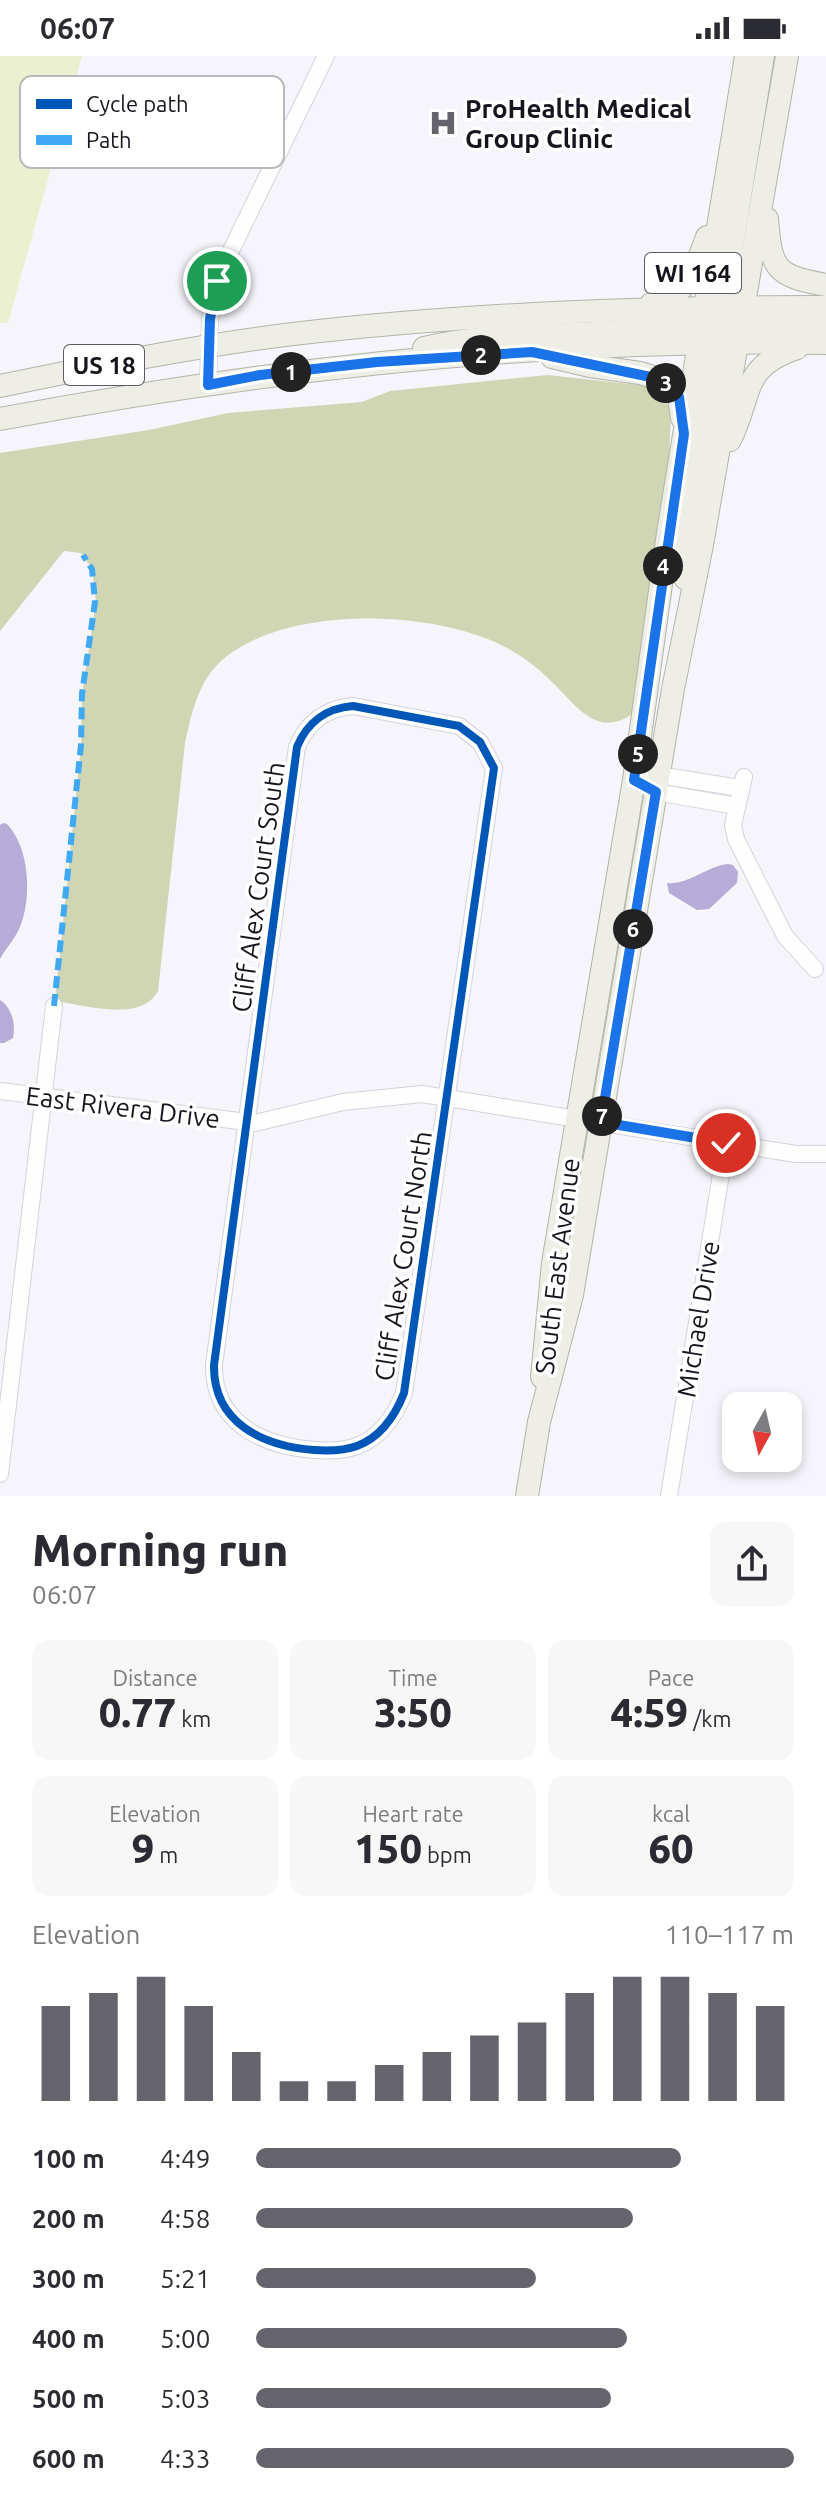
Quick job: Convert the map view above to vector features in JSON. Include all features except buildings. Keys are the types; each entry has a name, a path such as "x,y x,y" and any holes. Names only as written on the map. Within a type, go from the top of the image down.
{"main road":[{"name":"WI 164","path":"627,311 667,299 688,284 723,199 746,56"},
{"path":"683,639 688,527 763,56"},
{"name":"WI 164","path":"349,366 459,340 719,325 763,200 787,56"},
{"path":"719,325 723,199"},
{"path":"763,200 769,246 775,263 794,278 826,285"},
{"name":"US 18","path":"0,419 260,375 532,352 826,307"},
{"name":"US 18","path":"0,386 208,346 423,321 627,311 818,343"},
{"path":"719,325 826,325"},
{"name":"South East Avenue","path":"527,1496 539,1422 553,1263 634,780 684,434 719,325"},
{"name":"South East Avenue","path":"539,1422 572,1295 657,784 718,453 719,325"},
{"path":"718,453 731,437 760,367 772,357 818,343"},
{"path":"532,352 660,379 679,397 684,434"}],"street":[{"path":"284,142 326,56"},
{"path":"208,385 211,309 219,275 271,168"},
{"name":"Cliff Alex Court South","path":"246,1123 297,747 302,734 314,722 339,707 368,708 454,724 480,742 494,768 448,1097"},
{"path":"634,780 736,806"},
{"path":"657,784 742,783 733,825 736,839 785,936 815,969"},
{"path":"0,1474 54,1006"},
{"name":"East Rivera Drive","path":"0,1091 246,1123 262,1123 343,1102 422,1094 796,1154 826,1154"},
{"name":"Cliff Alex Court North","path":"246,1123 216,1339 214,1380 217,1391 235,1420 256,1436 290,1447 333,1451 355,1447 378,1434 396,1411 404,1393 448,1097"},
{"name":"Michael Drive","path":"669,1496 726,1143"}],"green space":[{"path":"0,56 82,56 76,76 20,76 20,168 51,168 8,323 0,323"},
{"path":"548,375 648,386 665,398 671,412 668,482 633,714 613,722 593,719 516,653 473,634 437,625 397,620 315,622 277,631 244,645 210,673 190,722 185,743 158,991 150,1001 126,1009 111,1010 55,1001 81,746 82,694 96,602 92,569 81,553 64,551 0,631 0,453 149,430 228,413 362,402 390,391"}],"shaded area":[{"path":"3,823 15,834 20,846 27,888 20,927 0,959 0,825"},
{"path":"728,864 738,872 737,883 709,909 697,910 669,893 667,883 683,881"},
{"path":"0,1000 10,1012 14,1027 13,1038 4,1043 0,1043"}],"marked path":[{"path":"54,1006 81,745 82,694 95,602 92,569 83,555"}],"cycle path":[{"path":"353,706 459,726 480,742 494,768 404,1393 392,1418 366,1442 352,1448 319,1450 277,1443 244,1428 222,1402 214,1365 297,747 306,730 319,718 353,706"}],"place":[{"name":"ProHealth Medical Group Clinic","path":"443,123"}],"route":[{"path":"217,281 210,319 208,385 260,375 377,362 532,352 590,366 644,374 668,384 679,397 684,434 634,780 656,792 601,1122 726,1143"}]}
